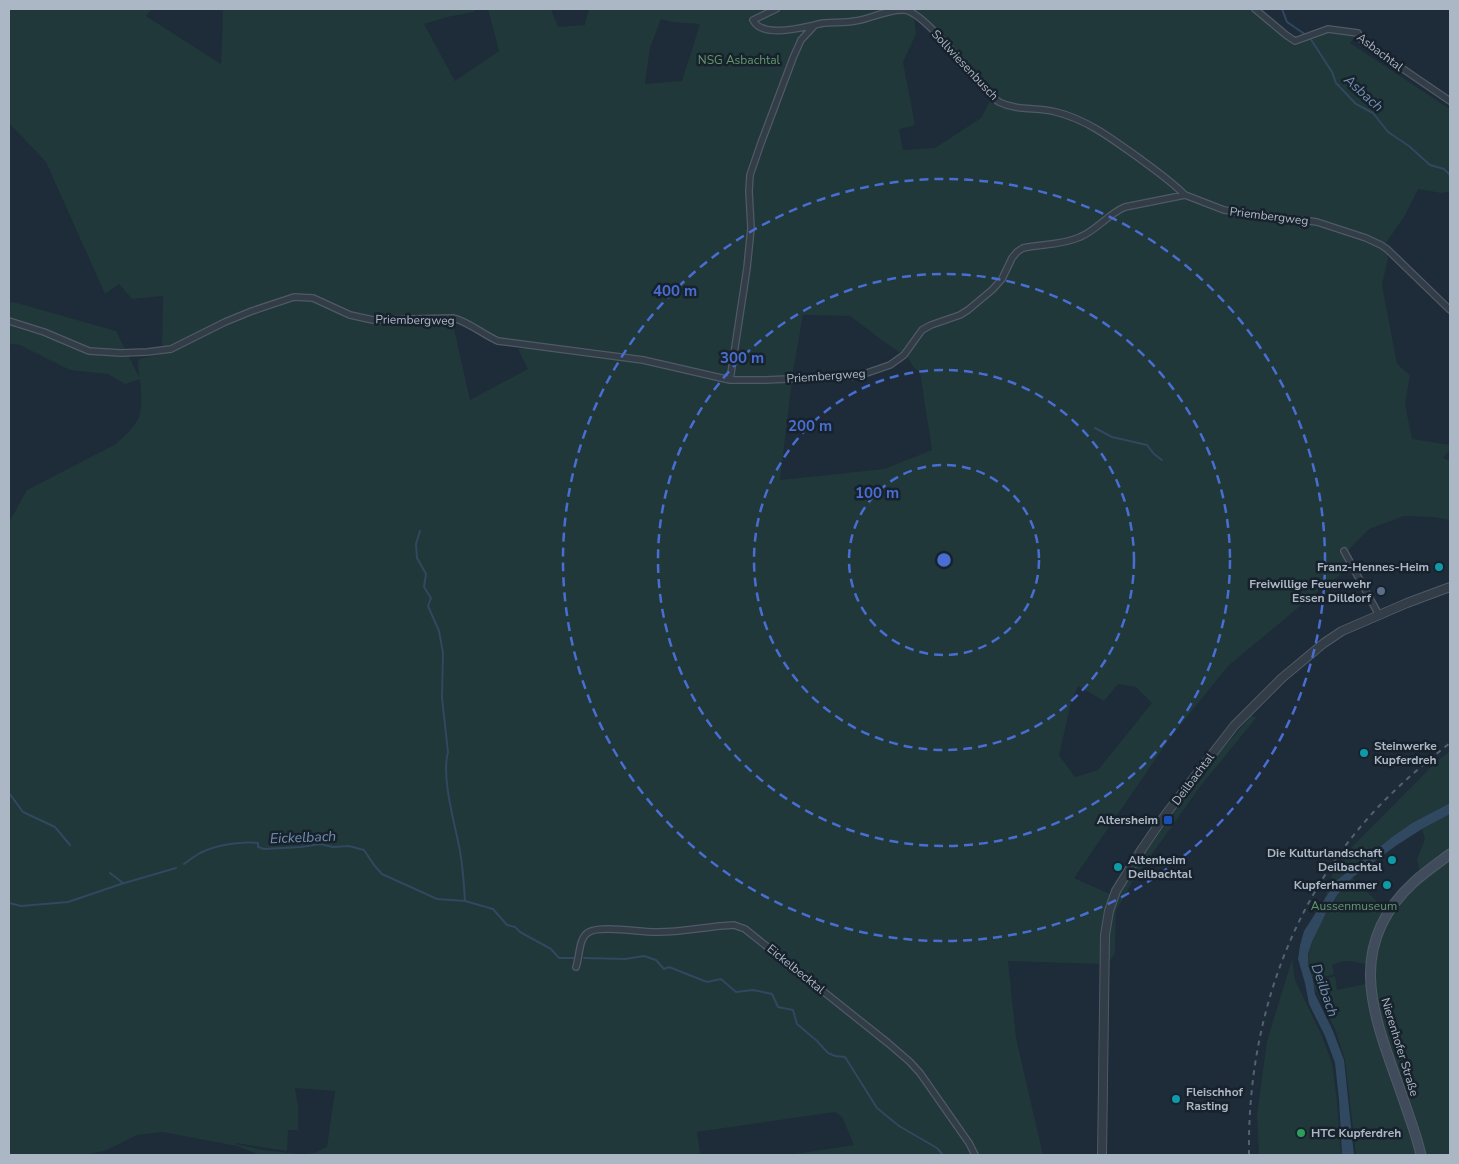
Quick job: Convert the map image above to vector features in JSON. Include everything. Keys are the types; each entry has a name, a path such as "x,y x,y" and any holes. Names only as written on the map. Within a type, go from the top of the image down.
{"main road":[{"name":"Nierenhofer Straße","path":"1421,1155 1373,1007 1370,980 1371,958 1378,933 1391,908 1414,882 1450,854"}],"street":[{"name":"Sollwiesenbusch","path":"776,9 753,20 762,29 793,29 826,23 854,22 900,10 911,12 930,27 999,102 1012,107 1055,111 1102,132 1168,179 1185,195"},
{"name":"Asbachtal","path":"1255,9 1295,41 1328,29 1358,33 1365,43 1450,101"},
{"path":"730,380 747,268 751,228 750,175 793,58 801,40 814,26"},
{"name":"Priembergweg","path":"9,322 44,332 89,351 103,353 148,352 171,349 216,326 252,311 288,299 303,297 313,298 361,318 372,320 453,318 498,340 648,361 730,380 858,376 890,365 904,355 922,330 968,310 1004,277 1012,258 1023,248 1079,238 1119,209 1185,195 1224,210 1317,222 1376,242 1387,249 1450,310"},
{"path":"1344,551 1379,615"},
{"name":"Deilbachtal","path":"1102,1155 1105,936 1109,910 1121,883 1166,814 1204,764 1234,726 1282,678 1324,643 1342,631 1450,587"},
{"name":"Eickelbecktal","path":"576,967 584,938 587,933 593,931 652,932 734,925 745,929 910,1062 928,1083 969,1143 975,1155"}],"green space":[{"name":"NSG Asbachtal","path":"9,9 152,9 146,16 221,64 223,9 476,9 473,12 424,24 455,81 499,51 488,9 551,9 558,27 585,25 589,9 1252,9 1294,42 1327,30 1357,34 1350,43 1450,109 1450,191 1441,193 1418,189 1404,217 1385,244 1388,258 1382,285 1397,364 1410,375 1405,404 1412,439 1450,445 1450,450 1443,458 1450,461 1450,520 1433,517 1404,516 1369,529 1343,556 1349,569 1322,588 1228,666 1170,738 1074,878 1112,895 1106,910 1101,936 1102,964 1008,961 1016,1038 1043,1155 788,1155 854,1145 842,1117 835,1112 697,1132 700,1155 302,1155 315,1153 327,1147 335,1091 295,1088 298,1106 298,1130 288,1130 287,1151 236,1144 299,1155 260,1155 237,1146 163,1132 137,1135 105,1151 83,1155 9,1155 9,522 27,490 116,444 138,419 141,410 141,399 140,379 125,384 108,374 70,370 20,345 9,344 9,302 116,331 139,377 138,359 163,354 163,296 132,299 119,284 105,294 46,162 9,123","holes":["914,15 988,89 991,99 981,118 935,148 903,150 899,129 915,125 903,62 916,34","661,19 672,22 700,24 682,81 645,84 650,48","309,296 351,313 376,318 351,317 309,300 295,299 284,304 274,302","803,315 850,316 908,358 914,368 920,372 932,450 884,469 780,480 792,381 744,383 714,379 672,367 537,347 518,349 528,369 470,400 452,320 468,323 498,340 598,350 668,362 715,377 792,377","1118,684 1136,687 1152,703 1098,770 1075,777 1059,755 1071,703 1078,686 1104,701"]},
{"path":"1251,716 1257,717 1199,788 1133,881 1116,911 1115,953 1108,964 1109,936 1113,911 1120,893 1148,849 1208,766"},
{"path":"1450,751 1450,803 1412,823 1375,849 1337,880 1324,901 1333,872 1352,847 1437,761"},
{"path":"1450,814 1450,1155 1422,1155 1370,985 1382,924 1420,875 1417,859 1425,839 1422,829"},
{"name":"Aussenmuseum","path":"1353,877 1356,883 1361,885 1380,905 1385,902 1394,902 1378,922 1367,964 1349,961 1338,963 1332,965 1334,974 1313,980 1308,968 1310,949 1323,919 1341,890"},
{"path":"1292,959 1295,980 1322,1036 1332,1063 1341,1155 1259,1155 1257,1114 1267,1041"},
{"path":"1335,976 1337,990 1365,984 1417,1155 1356,1155 1345,1060 1335,1029 1312,983"}],"water":[{"path":"1450,803 1450,814 1397,845 1353,877 1338,894 1326,913 1308,954 1308,965 1315,994 1333,1031 1344,1060 1354,1155 1342,1155 1335,1063 1325,1036 1309,1004 1298,959 1304,931 1337,880 1412,823"}],"waterway":[{"name":"Asbach","path":"1282,9 1287,22 1306,35"},
{"name":"Asbach","path":"1310,38 1332,72 1336,83 1356,104 1373,113 1388,132 1409,146 1430,165 1444,169 1450,175"},
{"path":"1095,428 1112,437 1147,445 1162,460"},
{"path":"420,531 416,544 417,558 426,574 424,587 431,598 428,606 439,631 443,653 442,698 448,752 446,763 447,788 461,857 465,901"},
{"path":"9,793 23,812 55,827 70,845"},
{"name":"Eickelbach","path":"184,864 206,850 236,843 258,843 258,847 264,849 320,844 333,847 349,846 364,850 382,874 437,899 465,901 493,909 507,925 515,927 520,932 551,949 559,958 575,958"},
{"name":"Eickelbach","path":"9,903 21,906 68,902 176,868"},
{"path":"110,873 123,883"},
{"name":"Eickelbach","path":"584,958 625,959 644,956 656,960 664,969 669,967 707,982 721,979 736,992 753,990 772,994 778,1007 793,1010 797,1024 828,1053 845,1057 877,1108 899,1126 937,1148 943,1155"}],"railway":[{"path":"1249,1155 1250,1106 1256,1057 1266,1010 1281,964 1300,919 1324,877 1352,837 1385,800 1450,743"}],"place":[{"name":"Franz-Hennes-Heim","path":"1439,567"},
{"name":"Freiwillige Feuerwehr Essen Dilldorf","path":"1381,591"},
{"name":"Steinwerke Kupferdreh","path":"1364,753"},
{"name":"Altersheim","path":"1168,820"},
{"name":"Die Kulturlandschaft Deilbachtal","path":"1392,860"},
{"name":"Altenheim Deilbachtal","path":"1118,867"},
{"name":"Kupferhammer","path":"1387,885"},
{"name":"Fleischhof Rasting","path":"1176,1099"},
{"name":"HTC Kupferdreh","path":"1301,1133"}],"water label":[{"name":"Deilbach","path":"1325,990"}]}
